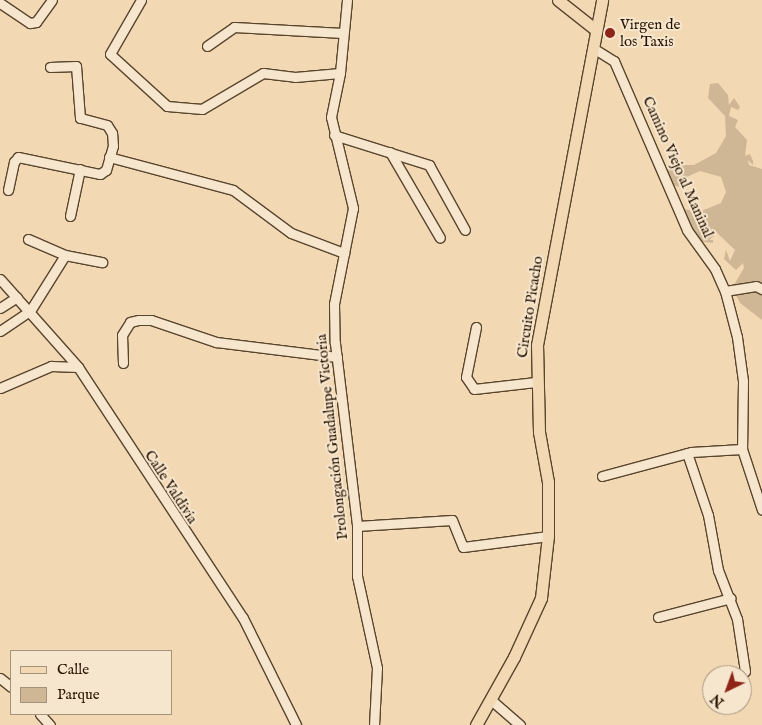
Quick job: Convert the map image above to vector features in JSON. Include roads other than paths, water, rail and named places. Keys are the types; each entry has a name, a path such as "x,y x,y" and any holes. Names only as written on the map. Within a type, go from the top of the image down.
{"main road":[{"path":"558,0 596,30"},
{"name":"Circuito Picacho","path":"476,725 514,658 541,598 548,536 548,482 539,432 536,382 537,345 602,0"}],"street":[{"path":"0,3 30,24 36,22 52,0"},
{"path":"141,0 110,54 155,98 167,106 184,110 202,109 263,73 295,76 340,73"},
{"name":"Prolongación Guadalupe Victoria","path":"347,0 340,73 331,117 353,208 334,304 336,358 357,526 356,576 377,668 374,725"},
{"path":"207,46 234,27 343,33"},
{"name":"Camino Viejo al Maninal","path":"593,48 614,60 687,230 715,269 725,291 737,337 742,381 742,448 762,510"},
{"path":"8,190 14,162 18,157 104,173 109,157 112,133 107,125 80,118 76,66 50,67"},
{"path":"334,135 429,165 464,230"},
{"path":"390,152 440,238"},
{"path":"109,157 233,190 291,233 344,253"},
{"path":"70,216 80,169"},
{"path":"28,239 65,255 102,262"},
{"path":"0,331 30,311 65,255"},
{"name":"Calle Valdivia","path":"0,279 18,297 78,367 243,618 296,725"},
{"path":"725,291 756,286 762,289"},
{"path":"0,308 18,297"},
{"path":"123,363 122,335 130,322 139,320 151,320 216,342 336,358"},
{"path":"476,328 466,377 474,389 536,382"},
{"path":"0,388 51,366 78,367"},
{"path":"602,476 687,453 742,448"},
{"path":"687,453 708,516 718,570 730,598 745,665"},
{"path":"357,526 452,520 463,547 548,536"},
{"path":"658,617 730,598"},
{"path":"0,678 10,686"},
{"path":"490,700 520,725"},
{"path":"41,715 50,725"}],"place":[{"name":"Virgen de los Taxis","path":"610,33"}]}
